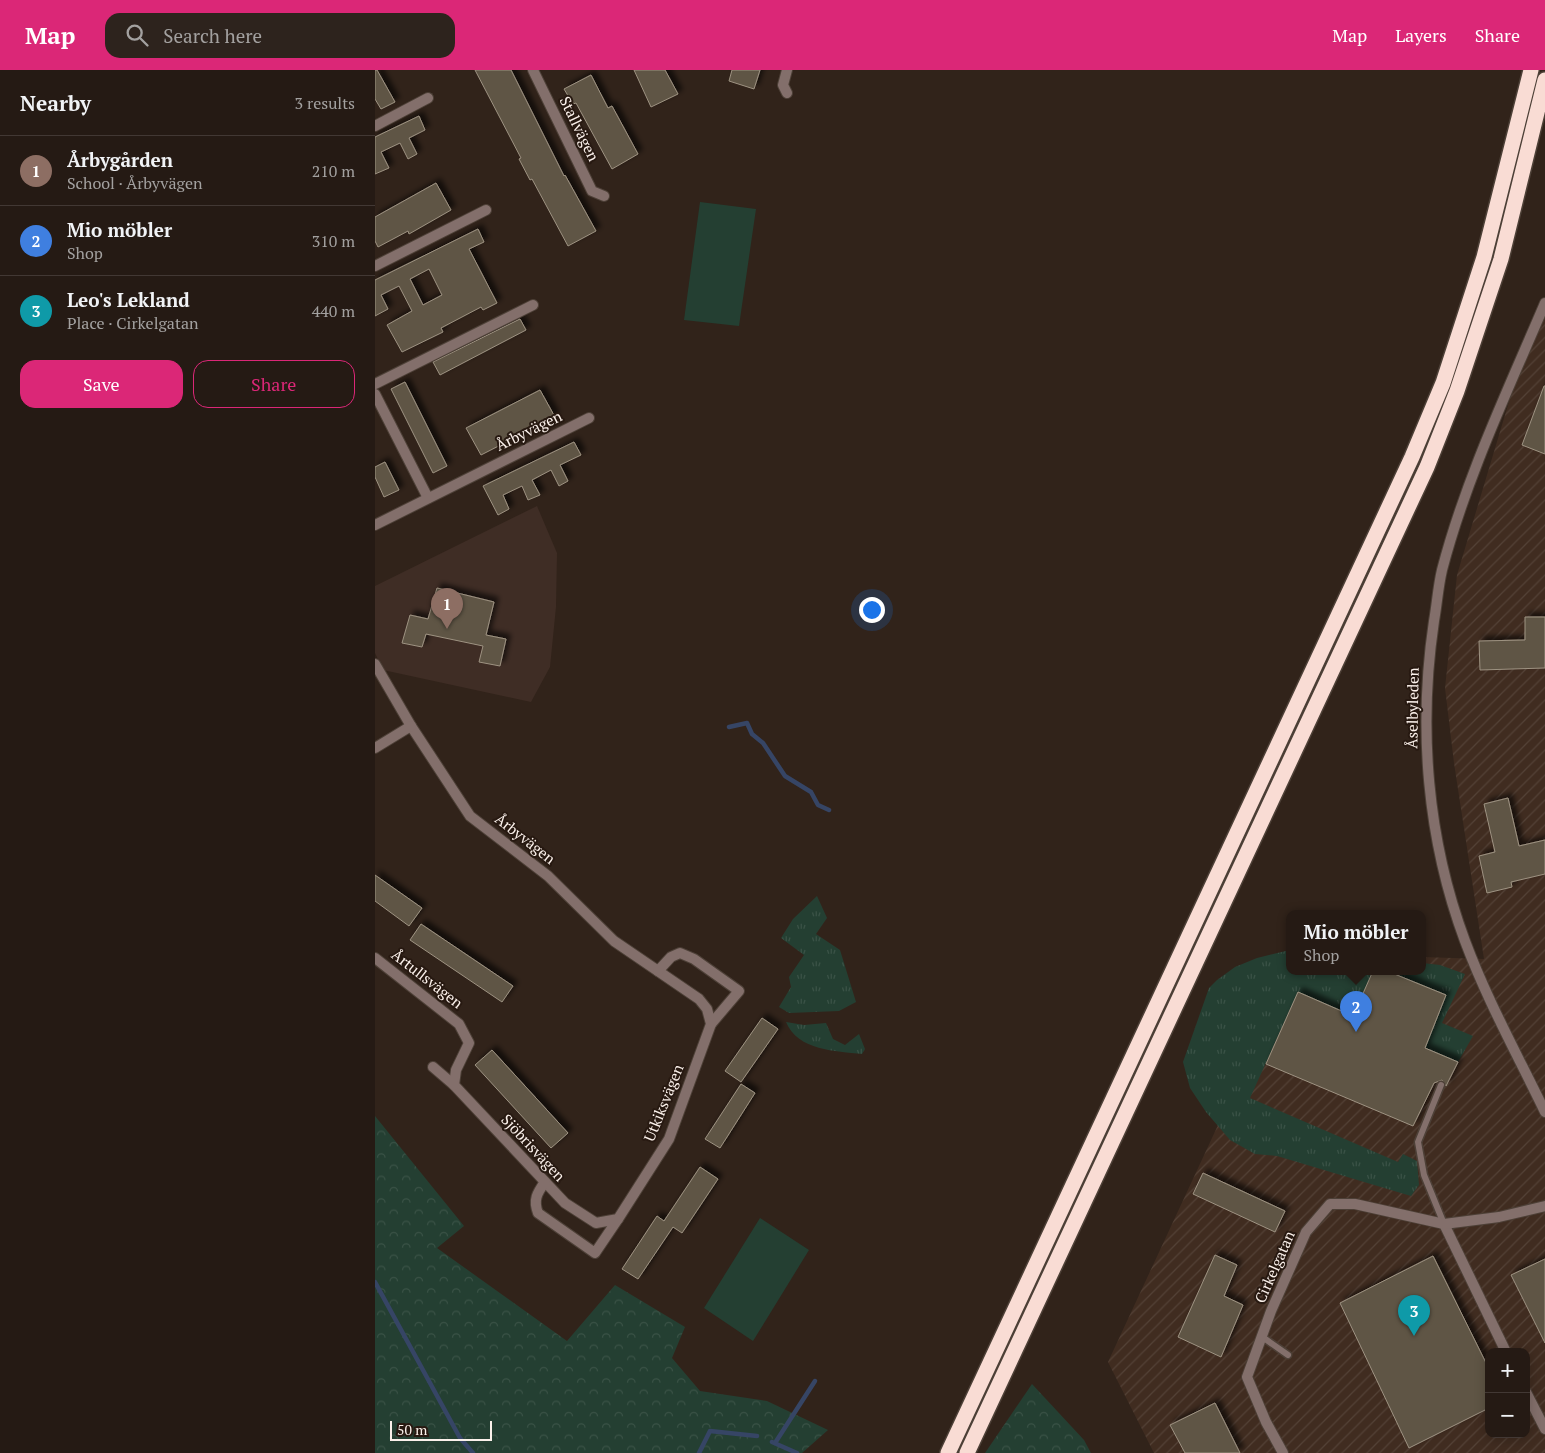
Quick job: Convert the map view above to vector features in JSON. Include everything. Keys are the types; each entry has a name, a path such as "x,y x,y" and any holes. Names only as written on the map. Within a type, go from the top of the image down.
{"highway":[{"path":"948,1453 1412,457 1443,383 1484,257 1531,70"},
{"path":"967,1453 1427,467 1457,391 1501,259 1545,80"}],"street":[{"name":"Stallvägen","path":"533,70 592,190 603,196"},
{"path":"787,70 783,85 787,92"},
{"path":"375,126 428,98"},
{"path":"375,266 486,210"},
{"name":"Åselbyleden","path":"1545,303 1480,454 1442,571 1427,666 1426,746 1435,832 1450,894 1466,942 1545,1112"},
{"path":"375,384 533,305"},
{"path":"375,394 428,498"},
{"name":"Årbyvägen","path":"375,526 589,418"},
{"name":"Årbyvägen","path":"375,664 411,726 470,816 548,876 614,941 699,999 707,1009 711,1024"},
{"path":"375,748 411,726"},
{"path":"658,971 671,957 680,953 694,960 739,992 711,1024"},
{"name":"Årtullsvägen","path":"375,958 459,1024 469,1042 456,1070 453,1085"},
{"name":"Utkiksvägen","path":"545,1182 537,1194 534,1204 537,1213 595,1253 669,1139 711,1024"},
{"name":"Sjöbrisvägen","path":"433,1067 453,1085 565,1203 596,1223 618,1219"},
{"name":"Cirkelgatan","path":"1283,1453 1266,1422 1247,1377 1261,1336 1306,1232 1330,1204 1355,1204 1443,1224 1499,1217 1545,1206"},
{"path":"1443,1224 1504,1348"},
{"path":"1527,1393 1545,1429"}],"lane":[{"path":"1441,1085 1418,1142 1424,1175 1443,1224"},
{"path":"1261,1336 1288,1355"}],"shaded area":[{"path":"1545,310 1545,1453 1154,1453 1108,1362 1288,975 1426,975 1426,957 1484,959 1454,763 1445,688 1457,575 1511,395"},
{"path":"537,506 557,553 556,607 550,667 531,702 383,670 375,653 375,586"}],"green space":[{"path":"700,202 756,209 739,326 684,320"},
{"path":"817,896 827,918 816,934 840,950 856,1002 839,1011 789,1013 779,1007 791,987 789,977 804,955 781,938 793,919"},
{"path":"1286,951 1286,975 1371,975 1353,1016 1298,992 1250,1098 1398,1162 1403,1154 1417,1161 1419,1185 1411,1196 1277,1156 1255,1154 1230,1140 1206,1112 1190,1088 1183,1062 1209,988 1235,967 1257,958"},
{"path":"1426,963 1440,965 1465,974 1442,1023 1473,1036 1458,1062 1425,1048 1446,995 1397,975 1426,975"},
{"path":"786,1022 804,1025 826,1023 833,1039 845,1045 859,1034 865,1049 862,1054 819,1048 799,1039"},
{"path":"375,1116 464,1226 437,1248 567,1341 615,1285 685,1327 672,1358 700,1391 767,1401 828,1430 802,1453 375,1453"},
{"path":"760,1218 809,1250 753,1341 704,1308"},
{"path":"1032,1384 1084,1440 1091,1453 985,1453"}],"building":[{"path":"375,70 377,70 395,102 381,109 375,99"},
{"path":"475,70 511,70 564,176 596,231 568,246 532,179 530,180 519,159 521,158"},
{"path":"634,70 665,70 678,94 651,107"},
{"path":"732,70 760,70 754,89 729,81"},
{"path":"591,75 608,108 612,106 638,154 612,169 576,103 573,104 564,89"},
{"path":"419,116 425,130 409,138 417,154 408,159 400,143 381,152 389,168 375,174 375,137"},
{"path":"436,183 451,210 409,234 408,231 378,247 375,241 375,217"},
{"path":"478,229 484,242 469,249 497,303 483,310 481,307 441,328 443,332 402,352 387,325 412,311 399,286 381,295 388,309 375,316 375,280","holes":["429,269 442,295 423,305 410,279"]},
{"path":"520,319 526,330 440,375 433,362"},
{"path":"405,382 447,466 433,473 391,389"},
{"path":"1545,386 1545,454 1522,445"},
{"path":"540,390 555,417 481,455 466,428"},
{"path":"574,442 581,455 560,465 568,481 559,486 551,470 532,480 540,495 528,500 522,486 503,495 509,509 498,515 483,486"},
{"path":"385,462 399,490 384,497 375,477 375,467"},
{"path":"437,588 494,602 486,635 506,639 500,666 479,662 483,646 426,634 422,647 402,643 410,615 428,619"},
{"path":"1525,617 1545,617 1545,668 1480,670 1479,641 1525,640"},
{"path":"1508,798 1519,846 1545,840 1545,874 1511,882 1512,887 1487,893 1479,856 1495,852 1484,804"},
{"path":"375,875 422,908 409,926 375,901"},
{"path":"421,924 513,986 502,1002 410,940"},
{"path":"1371,975 1397,975 1446,995 1425,1048 1458,1062 1446,1086 1442,1080 1434,1083 1413,1126 1266,1064 1298,992 1353,1016"},
{"path":"762,1018 778,1029 741,1082 725,1071"},
{"path":"492,1050 568,1133 551,1148 475,1065"},
{"path":"741,1084 755,1093 720,1148 705,1139"},
{"path":"700,1167 718,1179 682,1233 673,1227 638,1279 622,1269 657,1216 664,1221"},
{"path":"1203,1173 1285,1211 1275,1232 1193,1194"},
{"path":"1215,1255 1237,1265 1224,1296 1243,1305 1221,1357 1178,1337"},
{"path":"1433,1256 1485,1361 1485,1410 1409,1448 1340,1303"},
{"path":"1545,1259 1545,1343 1511,1275"},
{"path":"1215,1403 1240,1453 1185,1453 1170,1425"}],"waterway":[{"path":"729,727 747,723 752,734 763,743 785,776 811,792 818,805 829,810"},
{"path":"375,1282 460,1438 473,1453"},
{"path":"775,1443 815,1381"},
{"path":"699,1453 710,1431 757,1436"},
{"path":"772,1442 797,1453"}],"place":[{"name":"Årbygården","path":"447,629"},
{"name":"Mio möbler","path":"1356,1032"},
{"name":"Leo's Lekland","path":"1414,1336"}]}
